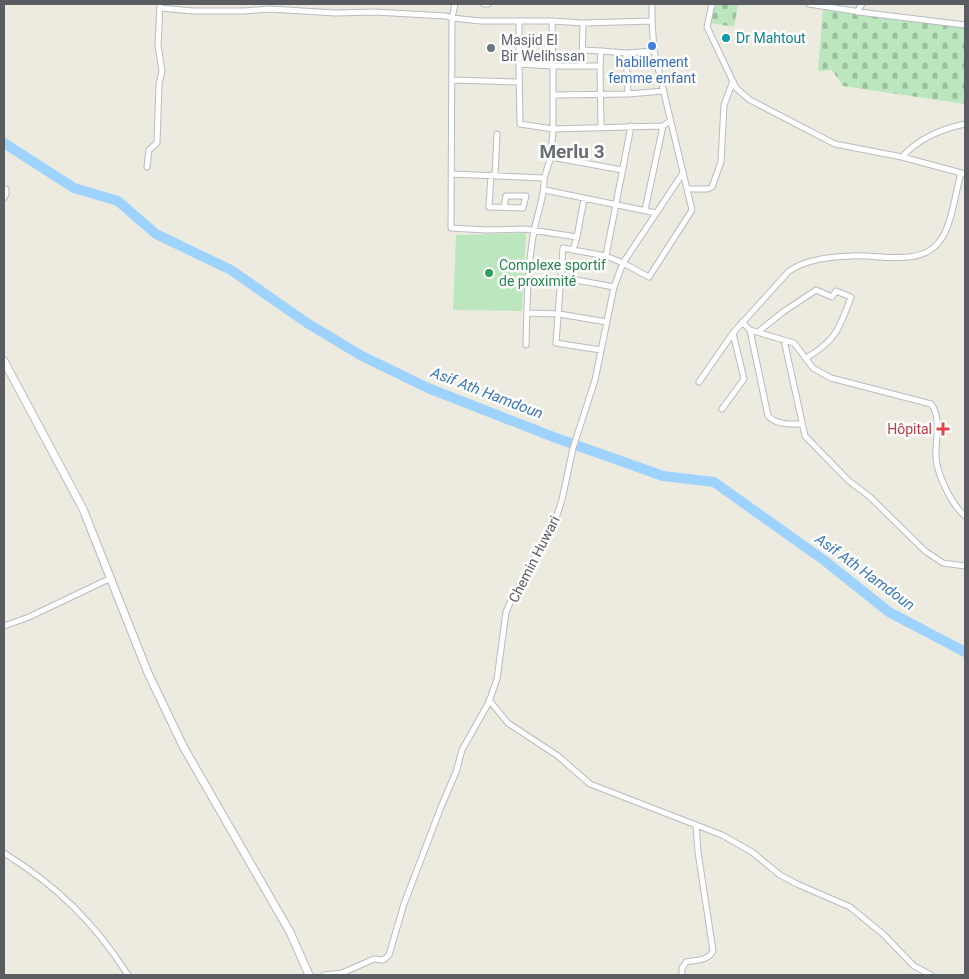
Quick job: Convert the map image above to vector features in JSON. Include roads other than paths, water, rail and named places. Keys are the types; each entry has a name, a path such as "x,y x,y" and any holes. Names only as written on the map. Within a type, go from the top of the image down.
{"street":[{"path":"455,4 452,18 451,228 534,230 577,237"},
{"path":"601,350 556,343 563,248 606,256 649,277 692,210 654,51 652,4"},
{"path":"699,382 733,332 789,271 802,263 830,257 908,257 932,250 944,233 963,174 902,157 835,144 750,100 736,88 708,27 712,4"},
{"path":"809,4 857,12 965,24"},
{"path":"857,12 862,4"},
{"path":"147,167 149,150 157,143 159,84 162,71 158,45 160,6 193,11 244,11 259,9 335,13 375,12 446,16 481,22 552,21 583,23 652,21"},
{"path":"519,21 520,124 553,129 663,126 670,121"},
{"path":"526,345 528,276 534,230 544,190 544,178 552,157 554,95 552,21"},
{"path":"582,66 583,23"},
{"path":"582,50 626,53 654,51"},
{"path":"601,52 601,128"},
{"path":"626,53 628,94"},
{"path":"519,64 600,66"},
{"path":"452,80 519,82"},
{"path":"687,189 712,188 721,162 724,105 732,81"},
{"path":"554,95 628,94 664,90"},
{"path":"902,157 912,146 928,137 965,124"},
{"path":"606,256 631,126"},
{"path":"645,210 663,126"},
{"path":"498,134 489,206 504,207 524,208 526,196 506,196 504,207"},
{"path":"552,157 622,170"},
{"name":"Chemin Huwari","path":"324,975 342,972 374,959 383,960 389,955 404,904 456,772 462,750 490,700 497,679 506,612 554,522 562,500 573,448 585,413 601,350 614,287 623,263 683,173"},
{"path":"451,174 544,178"},
{"path":"4,198 6,189"},
{"path":"544,190 656,213"},
{"path":"573,250 584,199"},
{"path":"560,277 614,287"},
{"path":"758,332 783,312 816,290 832,297 836,291 852,297 840,327 827,343 806,358"},
{"path":"527,313 559,314 607,322"},
{"path":"742,322 750,330 794,343 813,368 831,378 931,404 936,415 936,464 942,480 959,510 965,516"},
{"path":"750,330 768,416 772,420 784,424 802,424"},
{"path":"722,409 744,379 733,332"},
{"path":"784,340 805,436 925,551 943,563 965,566"},
{"path":"4,361 83,509 148,673 180,739 201,780 290,932 309,975"},
{"path":"4,626 29,618 111,578"},
{"path":"490,700 508,723 558,756 590,784 722,835 738,843 780,875 850,907 883,934 914,966 931,975"},
{"path":"682,975 682,968 686,962 705,959 713,951 698,852 696,825"},
{"path":"4,853 74,905 111,948 128,975"}],"waterway":[{"name":"Asif Ath Hamdoun","path":"4,143 74,188 118,201 156,234 231,270 307,323 362,356 428,388 556,438 663,476 714,482 825,561 889,612 965,652"}],"place":[{"name":"Dr Mahtout","path":"726,38"},
{"name":"habillement femme enfant","path":"652,46"},
{"name":"Masjid El Bir Welihssan","path":"491,48"},
{"name":"Complexe sportif de proximité","path":"489,273"},
{"name":"Hôpital","path":"943,429"}],"district":[{"name":"Merlu 3","path":"572,151"}]}
